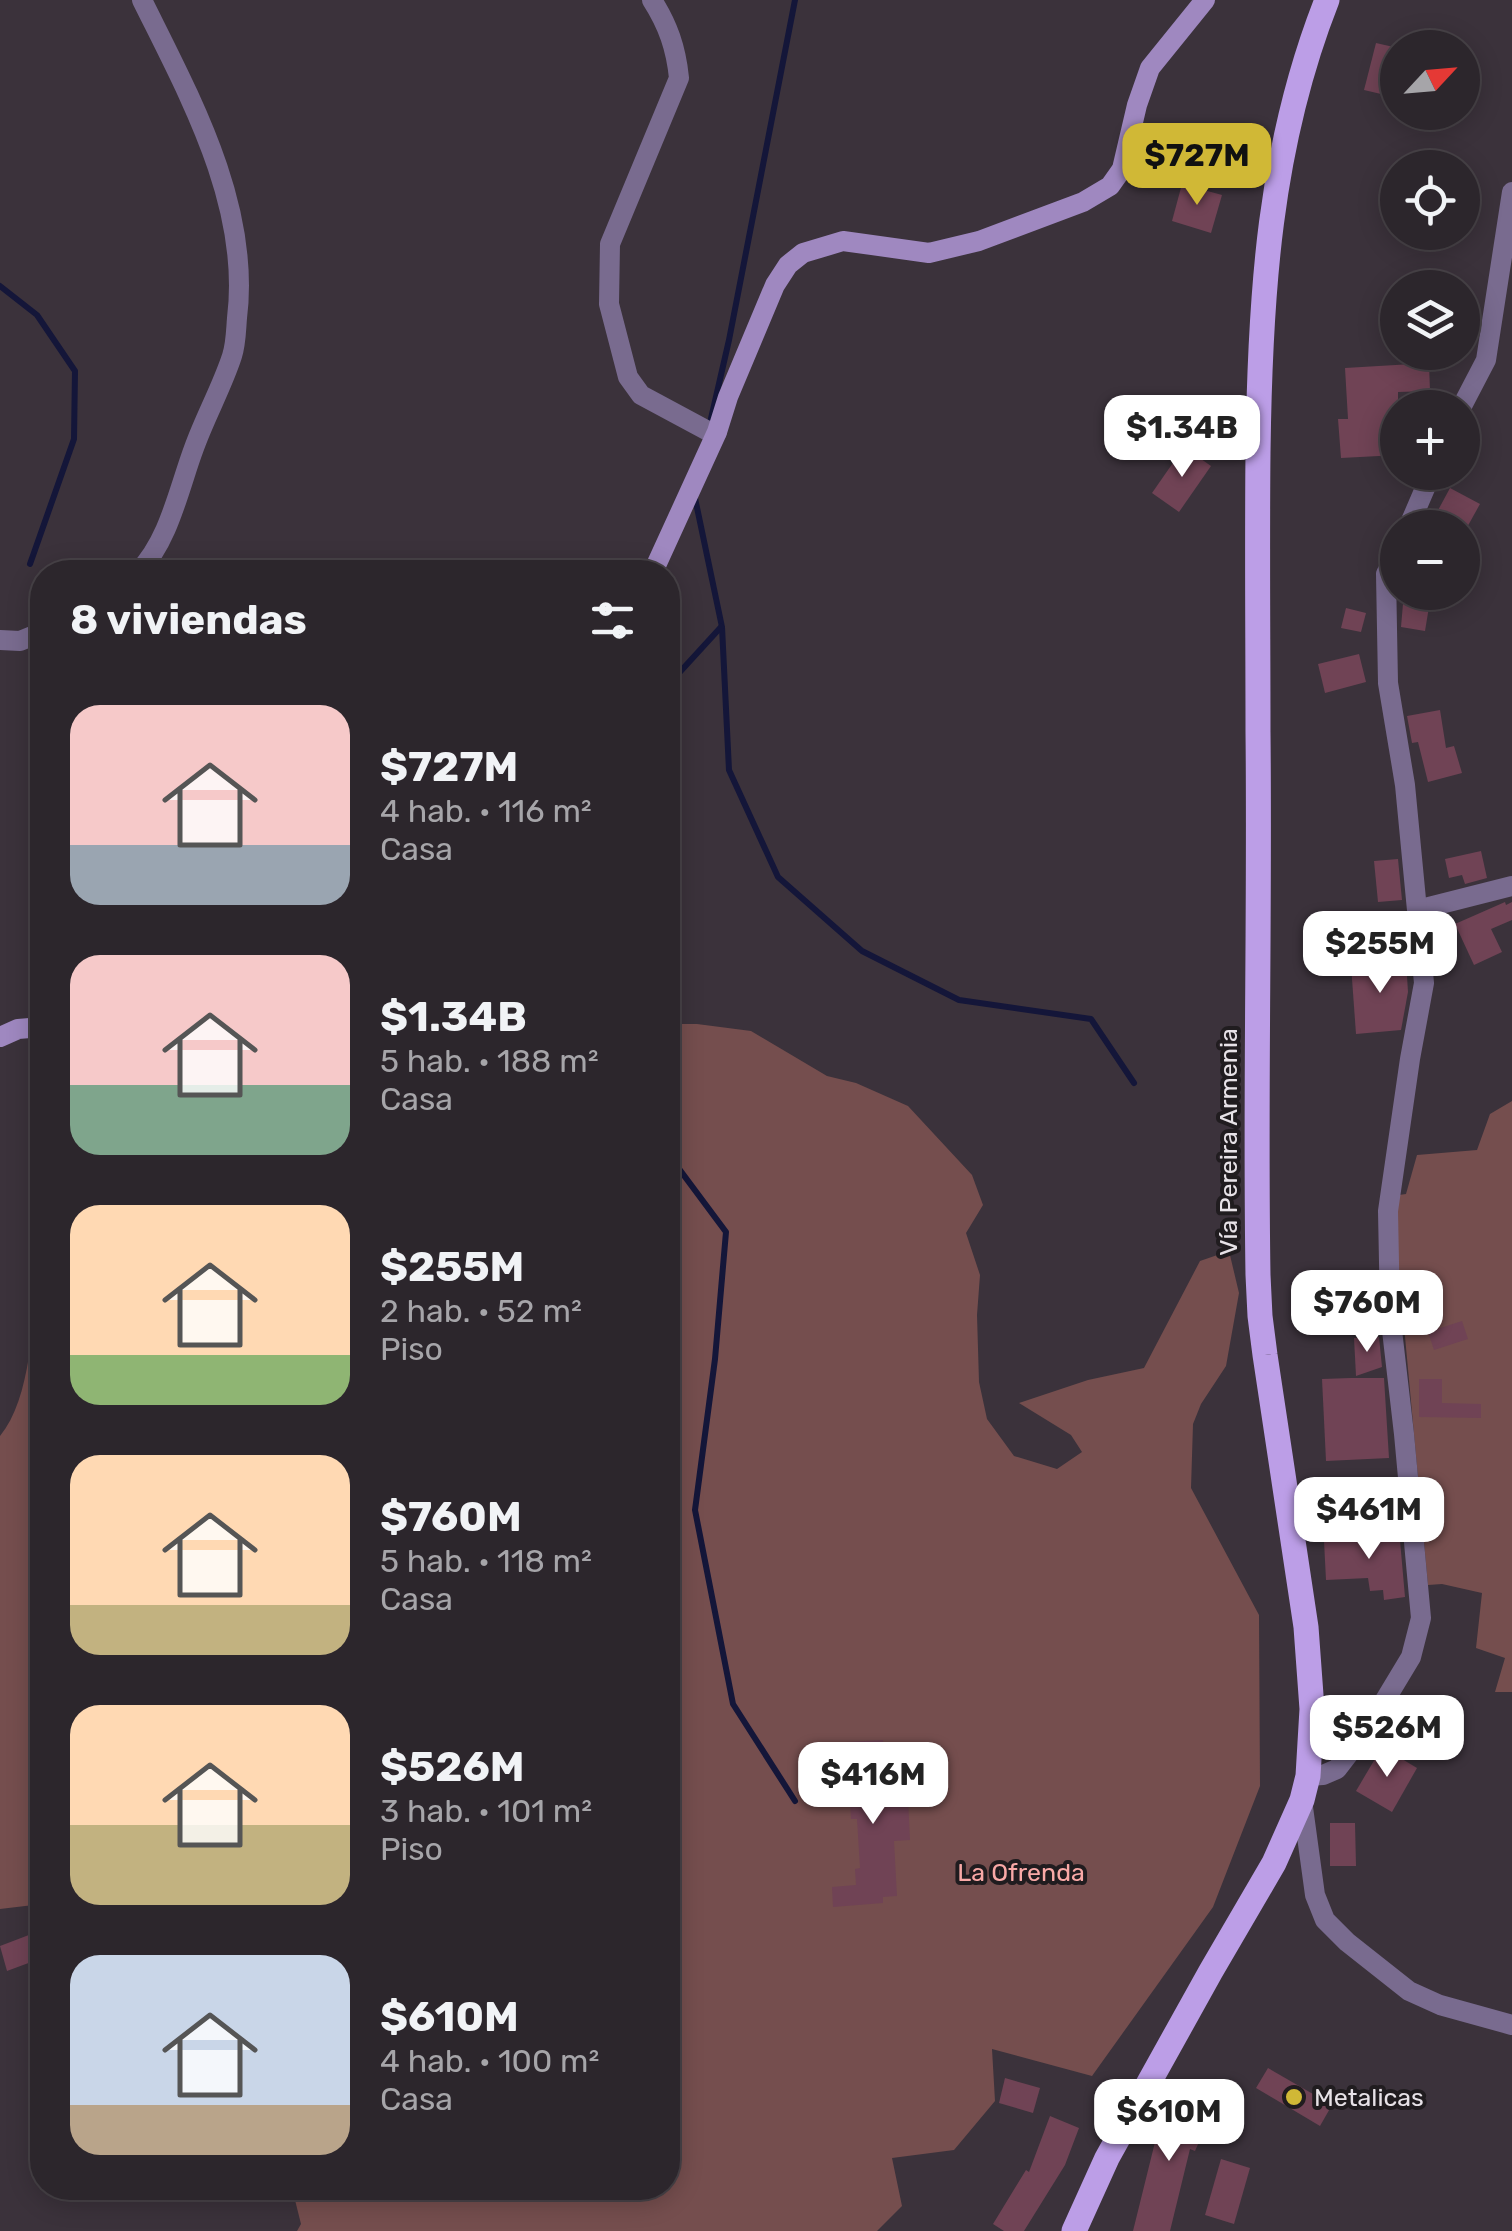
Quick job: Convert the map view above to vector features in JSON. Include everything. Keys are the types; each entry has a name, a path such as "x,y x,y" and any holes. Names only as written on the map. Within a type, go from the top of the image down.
{"main road":[{"name":"Vía Pereira Armenia","path":"1074,2231 1107,2158 1274,1863 1305,1788 1312,1709 1306,1626 1260,1316 1257,526 1260,351 1269,236 1290,112 1327,0"}],"street":[{"path":"142,0 210,146 236,231 239,300 233,353 196,440 164,531 148,560"},
{"path":"652,0 676,48 679,78 610,244 609,304 628,378 641,395 708,431 717,432"},
{"path":"658,560 717,432 774,284 788,264 804,253 843,241 929,253 979,242 1083,202 1110,186 1122,169 1150,68 1205,0"},
{"path":"1470,390 1486,360 1512,192"},
{"path":"1387,610 1388,683 1405,785 1424,983 1388,1212 1390,1313 1421,1618 1411,1657 1367,1730 1337,1769 1305,1788 1315,1895 1326,1920 1347,1942 1409,1991 1440,2005 1512,2025"},
{"path":"0,640 20,641 30,637"},
{"path":"1418,910 1512,886"},
{"path":"0,1037 30,1028"}],"green space":[{"name":"La Ofrenda","path":"680,1024 751,1031 827,1076 856,1083 908,1106 972,1175 983,1205 966,1233 980,1275 979,1382 987,1419 1014,1456 1057,1469 1082,1452 1071,1435 1019,1403 1088,1380 1144,1368 1200,1261 1229,1251 1239,1293 1226,1366 1193,1424 1191,1488 1259,1615 1260,1786 1213,1907 1092,2076 992,2049 995,2101 954,2150 892,2158 902,2206 877,2231 297,2231 301,2224 295,2200 680,2200"},
{"path":"1512,1101 1512,1692 1495,1692 1505,1658 1476,1648 1482,1593 1442,1584 1428,1585 1392,1196 1406,1194 1417,1155 1477,1150 1490,1114"},
{"path":"30,1345 30,1905 0,1909 0,1436 11,1420 25,1379"}],"building":[{"path":"1376,43 1380,44 1380,94 1364,90"},
{"path":"1182,184 1222,195 1211,233 1172,221"},
{"path":"1345,368 1429,370 1430,390 1380,390 1380,456 1341,458 1338,419 1348,419"},
{"path":"1184,447 1211,466 1179,512 1152,493"},
{"path":"1449,490 1480,504 1477,510 1438,510"},
{"path":"1346,608 1366,613 1361,632 1341,628"},
{"path":"1402,610 1428,610 1425,631 1401,627"},
{"path":"1359,654 1366,682 1325,693 1318,664"},
{"path":"1440,710 1446,748 1454,746 1462,773 1428,782 1418,742 1412,743 1407,716"},
{"path":"1481,851 1487,878 1465,884 1462,875 1449,878 1445,859"},
{"path":"1398,859 1402,900 1378,902 1374,861"},
{"path":"1512,902 1512,920 1491,929 1502,952 1474,965 1455,924"},
{"path":"1406,961 1408,992 1401,1030 1356,1034 1351,965"},
{"path":"1462,1321 1468,1339 1434,1350 1428,1332"},
{"path":"1379,1337 1382,1367 1356,1376 1354,1338"},
{"path":"1384,1378 1389,1458 1326,1461 1322,1379"},
{"path":"1419,1379 1442,1379 1442,1403 1481,1404 1481,1418 1419,1417"},
{"path":"1399,1529 1405,1597 1384,1600 1383,1590 1370,1591 1368,1578 1326,1580 1324,1541 1363,1539 1362,1534"},
{"path":"883,1740 887,1799 908,1798 910,1840 894,1841 897,1896 883,1897 883,1903 833,1907 832,1887 856,1885 855,1869 860,1868 857,1819 851,1819 846,1742"},
{"path":"1382,1747 1417,1768 1392,1812 1356,1791"},
{"path":"1330,1823 1355,1823 1356,1866 1330,1866"},
{"path":"30,1935 30,1962 7,1971 0,1946"},
{"name":"Metalicas","path":"1268,2068 1332,2105 1320,2126 1256,2088"},
{"path":"1005,2078 1040,2088 1033,2113 999,2103"},
{"path":"1169,2097 1211,2115 1195,2151 1190,2149 1170,2231 1133,2231 1157,2134 1154,2133"},
{"path":"1050,2116 1079,2128 1065,2165 1024,2231 1004,2231 993,2224 1026,2170 1029,2172"},
{"path":"1221,2159 1250,2168 1234,2224 1205,2215"}],"waterway":[{"path":"710,423 795,0"},
{"path":"0,286 37,315 75,371 74,439 31,560"},
{"path":"695,498 722,627 729,770 778,877 862,951 959,1000 1091,1019 1134,1083"},
{"path":"680,672 721,627"},
{"path":"680,1170 726,1232 715,1359 695,1510 733,1704 795,1801"}],"place":[{"name":"Metalicas","path":"1294,2097"}]}
